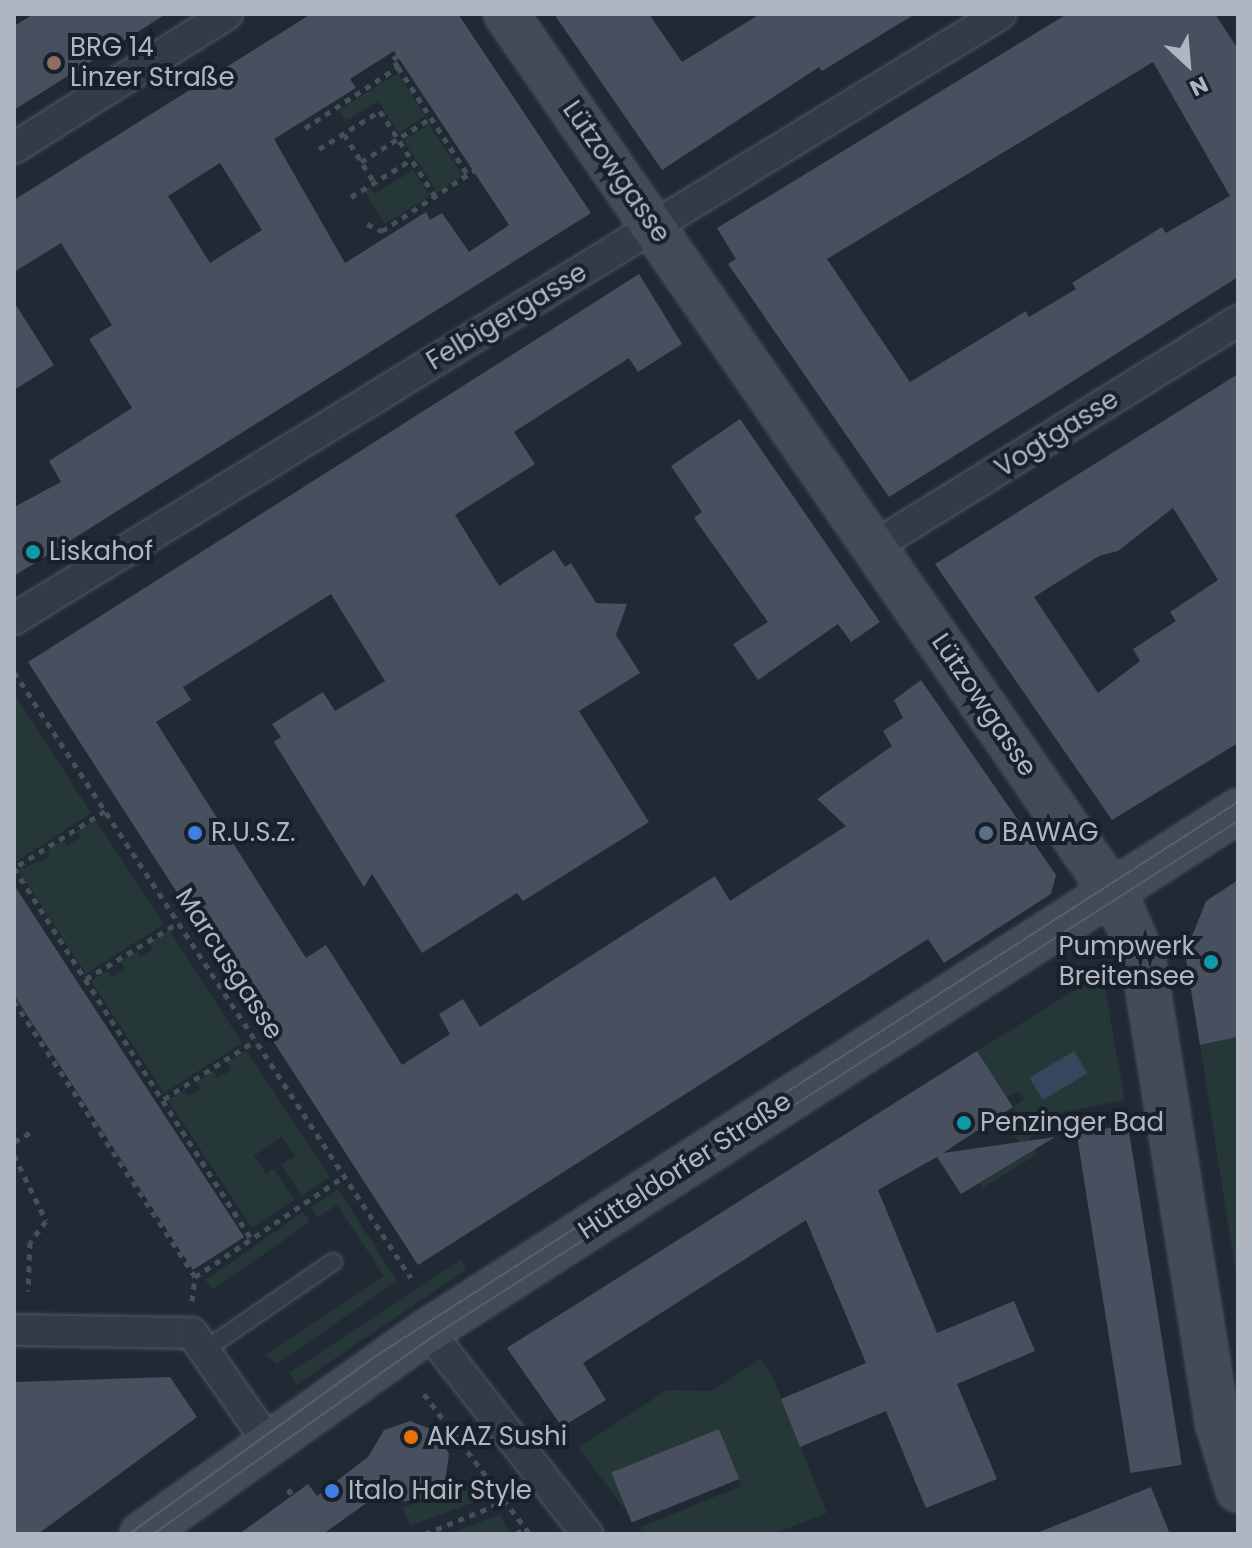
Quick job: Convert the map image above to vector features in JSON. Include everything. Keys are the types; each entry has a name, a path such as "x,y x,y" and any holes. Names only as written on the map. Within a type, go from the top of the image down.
{"street":[{"path":"14,148 227,14"},
{"name":"Lützowgasse","path":"506,14 1113,892 1143,958 1218,1424 1238,1490"},
{"name":"Felbigergasse","path":"14,619 1000,14"},
{"name":"Vogtgasse","path":"875,546 1238,321"},
{"name":"Hütteldorfer Straße","path":"142,1534 428,1331 1238,811"},
{"path":"14,1330 192,1337 268,1442"},
{"path":"428,1331 587,1534"}],"lane":[{"path":"192,1337 333,1262"}],"path":[{"path":"407,50 393,59 468,175"},
{"path":"305,128 398,67"},
{"path":"319,149 380,111 435,196"},
{"path":"361,162 431,118"},
{"path":"344,134 374,182"},
{"path":"351,197 411,160"},
{"path":"367,224 382,231 481,166"},
{"name":"Marcusgasse","path":"14,672 411,1278"},
{"path":"105,811 14,868 251,1238"},
{"path":"86,979 178,923"},
{"path":"14,1001 195,1277 192,1337"},
{"path":"164,1099 255,1041"},
{"path":"14,1142 31,1132"},
{"path":"14,1155 46,1221 30,1242 28,1291"},
{"path":"195,1277 343,1177"},
{"path":"424,1394 530,1534"},
{"path":"288,1489 292,1495"},
{"path":"425,1534 506,1501"},
{"path":"516,1534 526,1528"}],"shaded area":[{"path":"398,73 425,116 399,133 378,101 346,121 339,110"},
{"path":"429,124 463,176 438,192 404,140"},
{"path":"413,170 430,196 385,224 364,190 370,187 375,194"},
{"path":"14,693 91,813 14,863"},
{"path":"95,819 164,924 86,974 18,870 50,857 47,851 63,840 67,846 80,838 77,831"},
{"path":"169,930 242,1043 164,1093 91,981 107,971 112,977 125,968 120,962 137,951 141,957 153,949 149,942"},
{"path":"1088,982 1105,989 1125,1100 1064,1112 1029,1139 1037,1154 983,1188 980,1183 1029,1153 1007,1127 1020,1119 1013,1107 1024,1099 1018,1091 1007,1097 977,1051"},
{"path":"1238,1037 1238,1288 1200,1045"},
{"path":"246,1050 330,1177 302,1196 281,1165 295,1156 282,1137 254,1156 266,1174 274,1169 294,1200 252,1228 168,1100 184,1090 188,1096 201,1088 197,1082 213,1071 218,1078 231,1070 227,1062"},
{"path":"338,1189 397,1281 277,1364 265,1355 384,1276 337,1205 318,1217 311,1207"},
{"path":"303,1212 310,1222 212,1290 206,1280"},
{"path":"461,1259 466,1270 296,1385 289,1373"},
{"path":"760,1359 772,1375 827,1513 773,1534 646,1534 639,1528 741,1486 720,1430 613,1473 629,1514 578,1448 667,1390 712,1391"},
{"path":"472,1483 485,1498 410,1526 402,1508"},
{"path":"500,1514 510,1534 450,1534"}],"water":[{"path":"1074,1051 1087,1073 1043,1100 1029,1078"}],"building":[{"name":"BRG 14 Linzer Straße","path":"34,14 166,14 14,110 14,26"},
{"path":"311,14 458,14 591,213 14,576 14,507 61,482 49,461 132,408 89,339 112,325 61,243 14,272 14,200","holes":["394,51 509,225 469,252 442,213 430,220 426,212 345,263 274,139 356,88 350,79","220,163 262,230 210,263 168,196"]},
{"path":"554,14 649,14 682,62 760,14 915,14 822,71 819,67 662,170"},
{"path":"1067,14 1215,14 1238,49 1238,277 889,497 728,264 736,259 717,228","holes":["1153,62 1230,196 1166,233 1162,227 1072,283 1076,289 1029,317 1026,311 910,382 827,259"]},
{"path":"639,274 682,344 638,372 629,358 514,432 535,464 455,515 499,586 554,550 565,567 571,563 596,603 627,604 616,635 640,673 579,711 649,822 523,901 517,893 422,953 372,874 364,887 274,742 281,737 272,724 323,692 335,711 385,681 331,594 183,687 191,700 156,722 306,958 326,945 402,1065 450,1034 439,1014 463,999 480,1027 715,876 730,901 846,826 817,799 892,746 883,731 903,718 894,700 921,680 1056,875 1051,894 944,963 928,939 418,1265 28,662"},
{"path":"14,302 54,365 14,390"},
{"path":"1238,374 1238,743 1112,820 935,564","holes":["1173,508 1218,580 1170,612 1176,621 1133,649 1140,661 1098,693 1034,597 1099,556 1118,551"]},
{"path":"740,419 880,622 851,642 838,624 758,680 733,644 768,622 694,518 702,512 671,466"},
{"name":"Pumpwerk Breitensee","path":"1238,880 1238,1037 1200,1045 1185,954 1206,901"},
{"path":"14,885 244,1237 193,1270 14,995"},
{"path":"977,1051 1013,1107 943,1153 1055,1137 961,1194 937,1157 878,1190 937,1333 1014,1301 1035,1351 957,1384 997,1479 926,1508 886,1411 800,1447 781,1399 866,1363 806,1220 583,1363 606,1400 562,1427 507,1348"},
{"path":"1128,1125 1182,1465 1130,1473 1077,1133"},
{"path":"170,1377 197,1417 38,1534 14,1534 14,1382"},
{"path":"410,1421 436,1431 449,1454 445,1482 427,1498 400,1502 382,1492 323,1534 239,1534 308,1484 317,1496 368,1457 384,1430"},
{"path":"719,1429 739,1479 632,1523 611,1472"},
{"path":"1151,1487 1170,1534 1037,1534 1037,1533"}],"tram line":[{"path":"129,1534 376,1356 1238,802"},
{"path":"153,1534 432,1337 1238,821"}],"place":[{"name":"BRG 14 Linzer Straße","path":"54,63"},
{"name":"Liskahof","path":"33,552"},
{"name":"R.U.S.Z.","path":"195,833"},
{"name":"BAWAG","path":"986,833"},
{"name":"Pumpwerk Breitensee","path":"1211,962"},
{"name":"Penzinger Bad","path":"964,1123"},
{"name":"AKAZ Sushi","path":"411,1437"},
{"name":"Italo Hair Style","path":"332,1491"}]}
